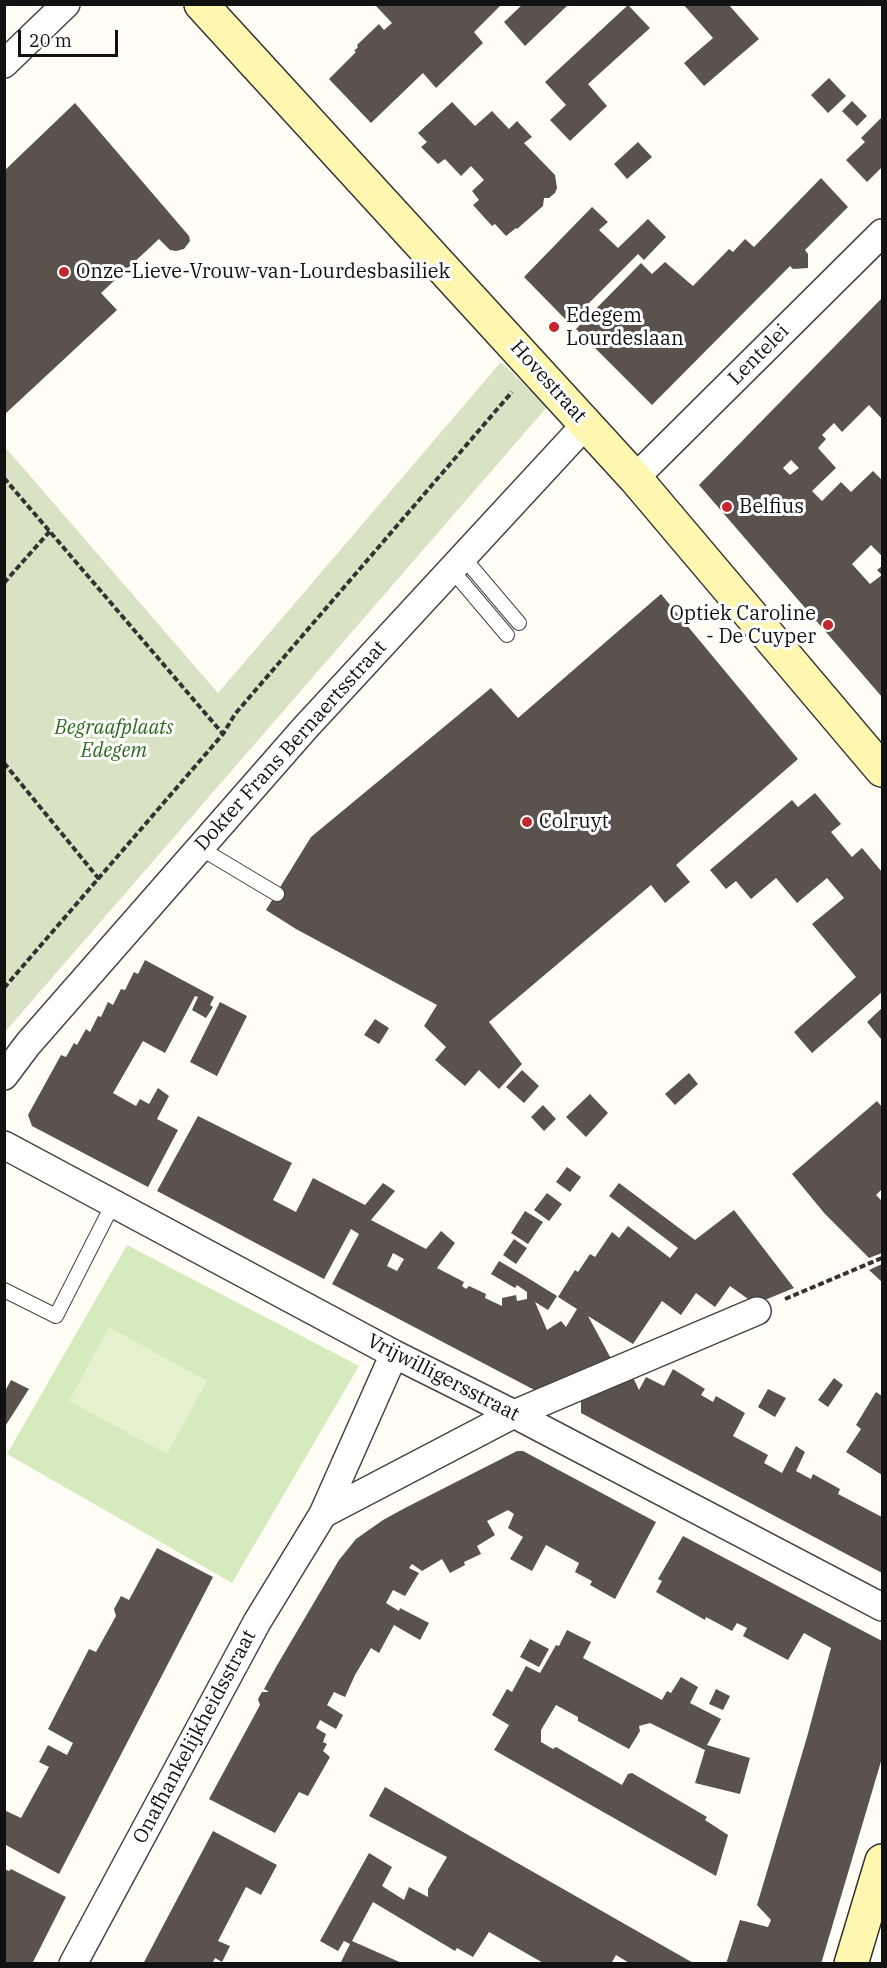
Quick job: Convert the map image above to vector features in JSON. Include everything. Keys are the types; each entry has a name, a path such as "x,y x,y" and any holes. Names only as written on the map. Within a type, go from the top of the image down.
{"street":[{"path":"4,64 66,4"},
{"name":"Hovestraat","path":"201,4 635,478 882,770"},
{"name":"Lentelei","path":"635,478 882,233"},
{"name":"Dokter Frans Bernaertsstraat","path":"4,1076 28,1044 305,728 586,424"},
{"name":"Vrijwilligersstraat","path":"4,1145 394,1354 514,1414 882,1607"},
{"path":"323,1514 514,1414 757,1311"},
{"name":"Onafhankelijkheidsstraat","path":"73,1964 257,1622 323,1514 394,1354"},
{"path":"851,1964 882,1862"}],"lane":[{"path":"457,563 519,623"},
{"path":"457,563 507,635"},
{"path":"200,848 277,894"},
{"path":"4,1290 56,1316 114,1202"}],"path":[{"path":"4,988 223,734 235,714 534,366"},
{"path":"4,478 223,734"},
{"path":"4,583 50,531"},
{"path":"4,763 99,879"},
{"path":"757,1311 882,1258"}],"green space":[{"name":"Begraafplaats Edegem","path":"501,362 547,407 5,1032 5,447 218,693"},
{"path":"127,1245 359,1366 232,1583 7,1454"},
{"path":"109,1327 207,1381 167,1454 69,1401"}],"building":[{"path":"377,4 502,4 474,32 483,43 436,88 423,73 371,123 329,79 356,52 354,51 357,45 379,24 384,30 392,23 376,6"},
{"path":"523,4 569,4 525,46 504,22"},
{"path":"683,4 728,4 759,39 704,86 684,63 713,38"},
{"path":"628,5 650,28 588,84 607,106 570,141 550,120 566,105 545,82"},
{"path":"829,78 846,96 828,113 811,95"},
{"path":"852,101 867,116 857,126 842,111"},
{"path":"452,102 475,126 492,111 509,129 517,121 532,137 524,143 555,175 557,188 555,193 549,198 544,198 543,206 506,236 495,224 492,226 473,205 479,200 472,191 484,180 471,166 461,176 445,159 438,164 421,147 427,142 418,133"},
{"name":"Onze-Lieve-Vrouw-van-Lourdesbasiliek","path":"75,103 189,236 190,241 184,249 176,251 170,250 159,239 101,293 117,310 4,415 4,171"},
{"path":"882,117 882,167 867,182 846,160 865,142 861,138"},
{"path":"638,142 652,157 627,179 614,164"},
{"path":"821,178 848,207 805,250 808,254 808,268 793,269 790,266 652,405 576,329 641,263 652,274 665,262 693,286 729,249 733,252 745,239 754,247"},
{"path":"592,207 608,222 599,230 618,248 648,219 666,237 644,260 638,254 569,323 524,277"},
{"path":"882,298 882,419 869,405 842,432 834,423 822,435 826,439 818,448 836,468 812,491 822,501 841,482 851,492 873,471 882,480 882,556 871,545 852,564 870,584 882,575 882,697 699,485","holes":["791,460 799,468 790,475 783,468"]},
{"name":"Colruyt","path":"661,594 798,759 676,865 690,882 665,903 651,885 489,1022 522,1064 499,1089 479,1070 465,1086 435,1060 446,1047 424,1026 437,1005 296,929 266,910 311,837 491,688 518,718"},
{"path":"815,793 841,824 831,832 852,857 862,848 882,872 882,992 812,1053 794,1032 856,977 812,924 844,898 827,878 797,903 776,878 751,899 736,881 726,889 710,870 792,800 798,807"},
{"path":"145,960 214,997 210,1005 213,1007 206,1018 192,1010 198,997 195,996 165,1053 143,1041 113,1093 136,1106 140,1099 149,1104 158,1088 169,1096 157,1119 178,1130 148,1187 32,1126 28,1115 61,1055 66,1057 74,1043 77,1045 86,1029 90,1032 108,1002 113,1005 121,989 125,990 134,972 138,974"},
{"path":"220,1002 247,1016 217,1076 190,1062"},
{"path":"882,1008 882,1037 881,1039 867,1022"},
{"path":"375,1019 389,1028 379,1044 364,1035"},
{"path":"522,1070 539,1086 524,1103 506,1087"},
{"path":"689,1073 698,1084 675,1105 665,1094"},
{"path":"590,1094 608,1113 586,1137 566,1117"},
{"path":"877,1101 882,1107 882,1189 876,1195 882,1201 882,1253 869,1258 825,1214 792,1174"},
{"path":"543,1105 556,1119 544,1131 531,1117"},
{"path":"198,1116 292,1163 273,1200 296,1212 313,1178 365,1205 383,1183 395,1191 371,1220 426,1249 441,1231 455,1243 437,1268 464,1282 462,1286 466,1289 469,1286 486,1294 485,1298 502,1306 502,1298 516,1295 517,1301 527,1299 527,1292 491,1274 499,1261 557,1296 548,1310 535,1302 547,1330 561,1321 566,1327 577,1309 558,1297 575,1270 578,1272 590,1254 595,1257 612,1232 619,1238 628,1226 670,1258 678,1248 609,1196 619,1183 695,1240 734,1210 794,1288 755,1304 730,1286 715,1307 696,1293 681,1315 662,1301 633,1344 588,1316 615,1366 544,1395 332,1284 359,1234 351,1229 324,1279 157,1191","holes":["393,1253 404,1259 397,1271 387,1266"]},
{"path":"567,1167 581,1177 570,1192 556,1182"},
{"path":"547,1193 562,1204 549,1221 534,1210"},
{"path":"525,1211 543,1222 528,1244 511,1233"},
{"path":"514,1239 527,1248 516,1264 503,1255"},
{"path":"882,1264 882,1282 869,1270"},
{"path":"673,1369 705,1389 701,1395 713,1402 716,1396 745,1413 733,1436 768,1455 764,1463 782,1473 796,1446 805,1452 796,1471 811,1479 813,1474 840,1489 838,1494 882,1517 882,1573 581,1413 581,1399 632,1375 639,1390 646,1377 664,1386"},
{"path":"834,1378 843,1385 828,1407 818,1400"},
{"path":"11,1380 29,1389 4,1428 4,1393"},
{"path":"768,1389 786,1398 775,1417 758,1407"},
{"path":"876,1392 882,1396 882,1475 846,1452 861,1429 856,1425"},
{"path":"517,1451 523,1451 656,1522 615,1599 590,1585 592,1581 575,1572 579,1563 546,1545 532,1571 510,1559 523,1537 508,1528 514,1514 508,1510 487,1521 495,1535 477,1546 481,1554 464,1562 465,1565 450,1573 442,1559 422,1571 412,1564 409,1568 419,1573 405,1596 393,1590 386,1603 429,1623 420,1640 394,1625 379,1653 371,1648 345,1697 334,1692 327,1705 343,1715 336,1729 320,1720 316,1728 326,1734 323,1742 327,1744 323,1751 330,1757 308,1796 299,1792 275,1833 209,1799 260,1705 258,1699 262,1692 269,1692 264,1689 276,1667 339,1560 356,1539 383,1520"},
{"path":"683,1536 882,1641 882,1758 821,1964 726,1964 740,1920 768,1927 771,1920 757,1905 831,1648 804,1633 788,1660 743,1636 747,1628 737,1623 732,1631 706,1617 705,1620 656,1592 662,1581 658,1579"},
{"path":"157,1548 213,1577 59,1874 4,1844 4,1810 21,1818 49,1767 39,1762 48,1745 67,1755 73,1743 48,1729 89,1649 96,1652 116,1616 114,1609 121,1596 129,1600"},
{"path":"567,1630 591,1642 583,1658 662,1700 667,1691 671,1693 681,1677 698,1687 690,1703 721,1719 707,1745 750,1758 740,1794 695,1783 705,1750 650,1723 639,1726 640,1731 629,1749 578,1721 578,1717 556,1705 541,1730 541,1742 553,1749 556,1747 622,1785 628,1774 632,1773 707,1817 705,1820 728,1835 716,1876 494,1750 509,1725 492,1715 507,1689 512,1692 526,1666 540,1673"},
{"path":"530,1639 549,1649 539,1667 520,1657"},
{"path":"716,1689 730,1696 723,1710 709,1704"},
{"path":"385,1787 695,1964 631,1964 616,1955 611,1964 545,1964 489,1932 473,1957 457,1948 455,1951 373,1902 352,1941 404,1964 340,1964 350,1944 344,1941 338,1951 320,1941 369,1853 392,1867 382,1886 404,1900 409,1887 428,1897 428,1889 447,1857 369,1816"},
{"path":"213,1831 277,1865 261,1895 246,1887 218,1941 230,1946 222,1962 215,1958 212,1964 143,1964"},
{"path":"4,1869 9,1871 11,1869 66,1897 32,1964 4,1964"}],"place":[{"name":"Onze-Lieve-Vrouw-van-Lourdesbasiliek","path":"64,272"},
{"name":"Edegem Lourdeslaan","path":"554,327"},
{"name":"Belfius","path":"727,507"},
{"name":"Optiek Caroline - De Cuyper","path":"828,625"},
{"name":"Colruyt","path":"527,822"}]}
